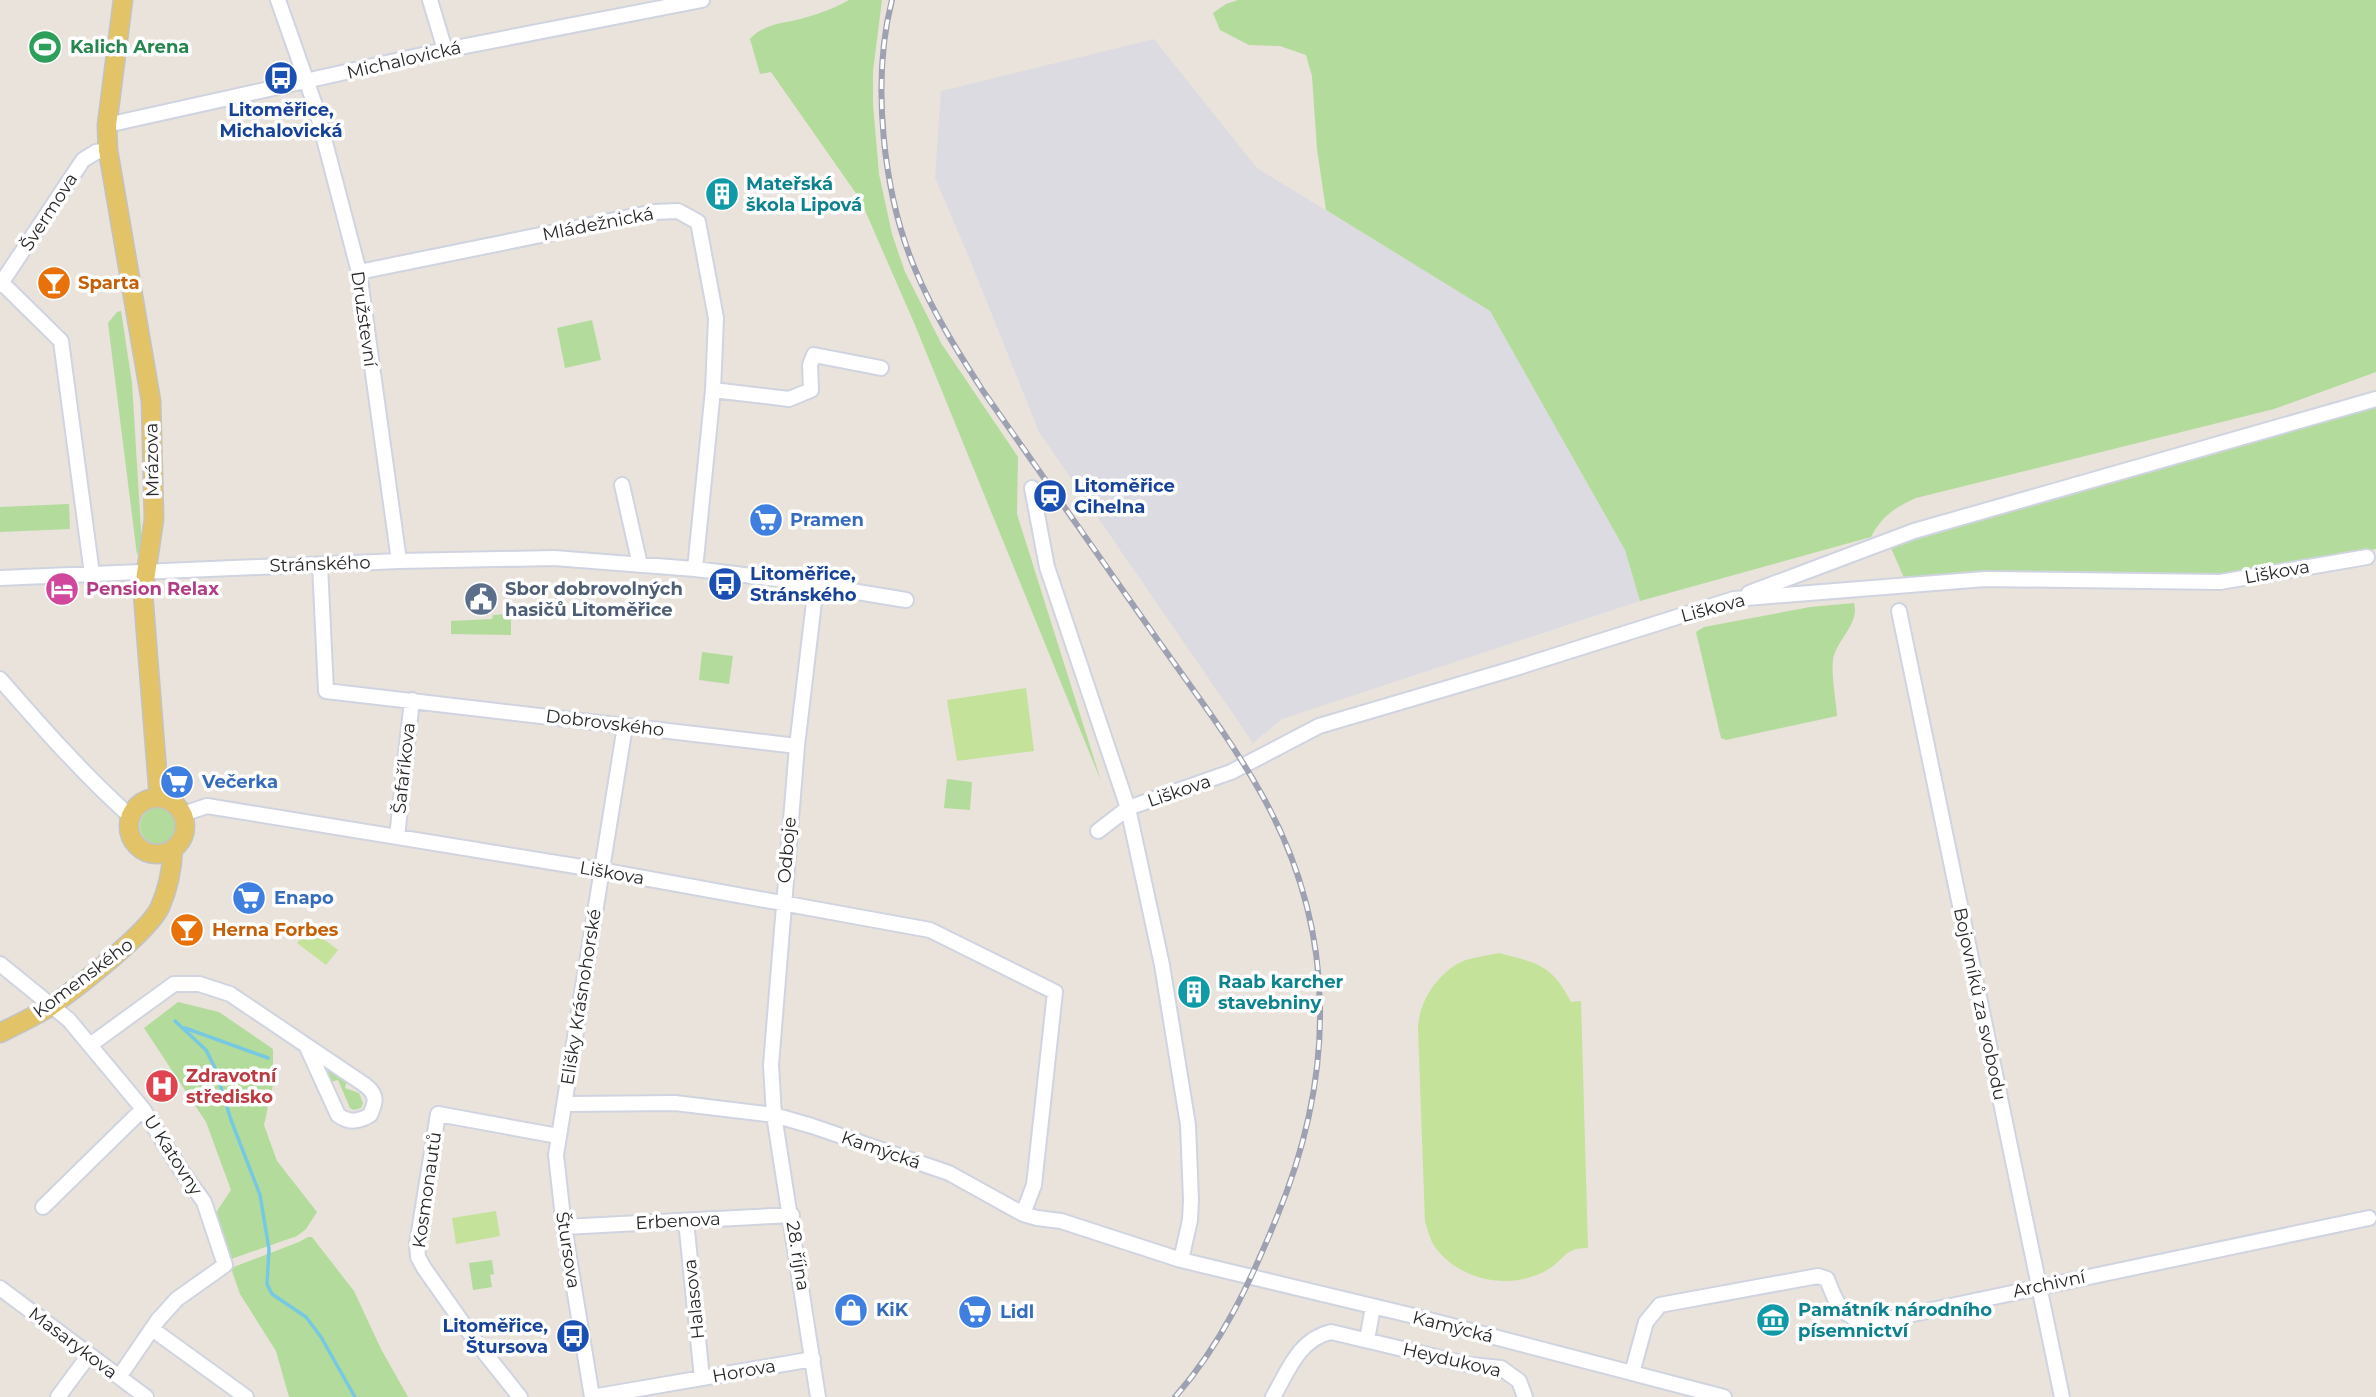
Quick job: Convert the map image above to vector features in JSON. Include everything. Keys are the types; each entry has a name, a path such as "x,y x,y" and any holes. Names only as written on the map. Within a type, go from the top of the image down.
{"main road":[{"path":"107,125 123,0"},
{"name":"Mrázova","path":"107,125 108,150 151,401 154,519 143,594 159,797"},
{"path":"160,906 171,877 173,849 184,833 183,814 171,801 159,797 145,800 131,816 131,838 142,850 152,854 173,849"},
{"path":"152,854 160,871 160,906"},
{"name":"Komenského","path":"0,1033 50,1006 146,928 160,906"}],"street":[{"name":"Družstevní","path":"278,0 316,108 359,272 399,561"},
{"path":"430,0 445,50"},
{"name":"Michalovická","path":"107,125 445,50 702,0"},
{"name":"Švermova","path":"1,284 83,160 96,152 108,150"},
{"name":"Mládežnická","path":"359,272 654,212 678,211 698,222 716,318 713,390 695,569"},
{"path":"1,284 61,341 92,574"},
{"path":"713,390 789,399 811,390 810,365 814,355 881,368"},
{"path":"1734,599 1914,531 2376,398"},
{"path":"622,485 640,565"},
{"path":"1031,488 1048,567 1128,808 1162,965 1185,1098 1191,1200 1190,1220 1181,1260"},
{"name":"Liškova","path":"1098,831 1128,808 1231,772 1319,726 1519,667 1734,599 1985,579 2220,582 2367,557"},
{"name":"Stránského","path":"0,578 399,561 554,558 695,569 906,600"},
{"name":"Šafaříkova","path":"320,565 326,691 412,700 397,837"},
{"name":"Odboje","path":"774,1115 771,1065 782,903 816,585"},
{"name":"Bojovníků za svobodu","path":"1899,611 2062,1397"},
{"path":"0,678 108,796 131,816"},
{"name":"Dobrovského","path":"412,700 797,746"},
{"name":"Elišky Krásnohorské","path":"566,1104 567,1079 625,726"},
{"name":"Liškova","path":"183,814 207,806 600,870 930,930 1055,992 1034,1185 1023,1214"},
{"name":"U Katovny","path":"0,964 69,1020 143,1109 204,1202 225,1265 177,1298 118,1377"},
{"path":"90,1045 174,984 200,984 230,993 306,1045 373,1091 376,1100 370,1115 355,1121 338,1115 306,1045"},
{"name":"Kamýcká","path":"566,1104 675,1103 774,1115 949,1173 1023,1214 1061,1220 1181,1260 1724,1397"},
{"name":"Štursova","path":"566,1104 558,1136 556,1170 592,1397"},
{"path":"43,1207 143,1109"},
{"name":"Kosmonautů","path":"520,1397 476,1342 424,1268 418,1257 417,1244 438,1114 558,1136"},
{"name":"28. října","path":"774,1115 792,1215 818,1397"},
{"name":"Erbenova","path":"564,1227 792,1215"},
{"name":"Archivní","path":"1632,1373 1646,1322 1660,1305 1818,1276 1827,1279 1848,1317 1870,1323 2369,1218"},
{"name":"Halasova","path":"686,1220 702,1378"},
{"name":"Masarykova","path":"0,1288 146,1397"},
{"path":"1367,1340 1373,1307"},
{"path":"152,1329 246,1397"},
{"name":"Heydukova","path":"1273,1397 1303,1346 1316,1337 1331,1332 1470,1365 1502,1368 1519,1381 1525,1397"},
{"path":"58,1397 89,1355"},
{"name":"Horova","path":"592,1397 813,1359"}],"shaded area":[{"path":"1154,39 1257,168 1490,311 1625,550 1640,601 1282,719 1253,743 1039,432 935,178 941,91"}],"green space":[{"path":"849,0 882,0 873,71 873,104 879,174 892,234 905,272 941,343 1018,457 1017,514 1101,781 915,325 860,199 771,72 760,74 750,39 756,33 769,26 823,12"},
{"path":"1238,0 2376,0 2376,372 2274,409 1916,498 1889,513 1871,537 1640,601 1625,550 1490,311 1326,210 1317,149 1312,76 1306,55 1280,46 1249,45 1220,30 1213,13"},
{"path":"121,311 132,383 142,546 137,555 108,323"},
{"path":"592,320 601,360 565,368 557,328"},
{"path":"2376,405 2376,549 2225,577 1905,580 1891,548 1919,535 2193,460"},
{"path":"69,504 70,529 0,532 0,507"},
{"path":"508,589 511,589 511,635 451,634 451,621 492,619 493,615 508,614"},
{"path":"1854,603 1854,618 1833,660 1837,716 1726,740 1721,738 1696,632 1704,627 1810,607"},
{"path":"702,652 733,656 729,684 699,680"},
{"path":"1026,688 1034,751 957,761 947,700"},
{"path":"947,779 972,782 970,810 944,808"},
{"path":"158,808 171,813 176,826 171,839 158,844 145,839 140,826 145,813"},
{"path":"309,928 338,950 326,965 297,943"},
{"path":"1499,953 1542,967 1557,980 1571,1002 1581,1001 1588,1248 1569,1252 1547,1270 1533,1276 1502,1281 1472,1275 1458,1268 1435,1247 1429,1235 1425,1222 1418,1028 1426,999 1444,974 1465,960"},
{"path":"178,1002 219,1012 273,1049 273,1085 264,1125 277,1161 317,1212 306,1229 297,1236 231,1259 213,1217 231,1190 206,1122 144,1028"},
{"path":"328,1069 347,1081 345,1088 359,1093 363,1103 361,1108 350,1108 338,1080 330,1082 324,1072"},
{"path":"496,1211 500,1236 456,1244 452,1218"},
{"path":"312,1237 354,1291 381,1349 408,1397 289,1397 276,1351 240,1294 231,1268"},
{"path":"492,1260 492,1287 473,1290 469,1263"}],"waterway":[{"path":"175,1021 206,1050 215,1068 231,1120 260,1195 269,1249 267,1284 272,1294 306,1317 321,1337 355,1397"},
{"path":"185,1028 268,1058"}],"railway":[{"path":"892,0 882,66 884,136 895,206 904,239 922,285 946,332 983,391 1212,716 1262,795 1287,847 1305,899 1316,952 1320,1006 1318,1059 1310,1113 1295,1166 1276,1219 1245,1290 1207,1356 1175,1397"}],"place":[{"name":"Kalich Arena","path":"45,47"},
{"name":"Litoměřice, Michalovická","path":"281,78"},
{"name":"Mateřská škola Lipová","path":"722,194"},
{"name":"Sparta","path":"54,283"},
{"name":"Litoměřice Cihelna","path":"1050,496"},
{"name":"Pramen","path":"766,520"},
{"name":"Litoměřice, Stránského","path":"725,584"},
{"name":"Pension Relax","path":"62,589"},
{"name":"Sbor dobrovolných hasičů Litoměřice","path":"481,599"},
{"name":"Večerka","path":"177,782"},
{"name":"Enapo","path":"249,898"},
{"name":"Herna Forbes","path":"187,930"},
{"name":"Raab karcher stavebniny","path":"1194,992"},
{"name":"Zdravotní středisko","path":"162,1086"},
{"name":"KiK","path":"851,1310"},
{"name":"Lidl","path":"975,1312"},
{"name":"Památník národního písemnictví","path":"1773,1320"},
{"name":"Litoměřice, Štursova","path":"573,1336"}]}
